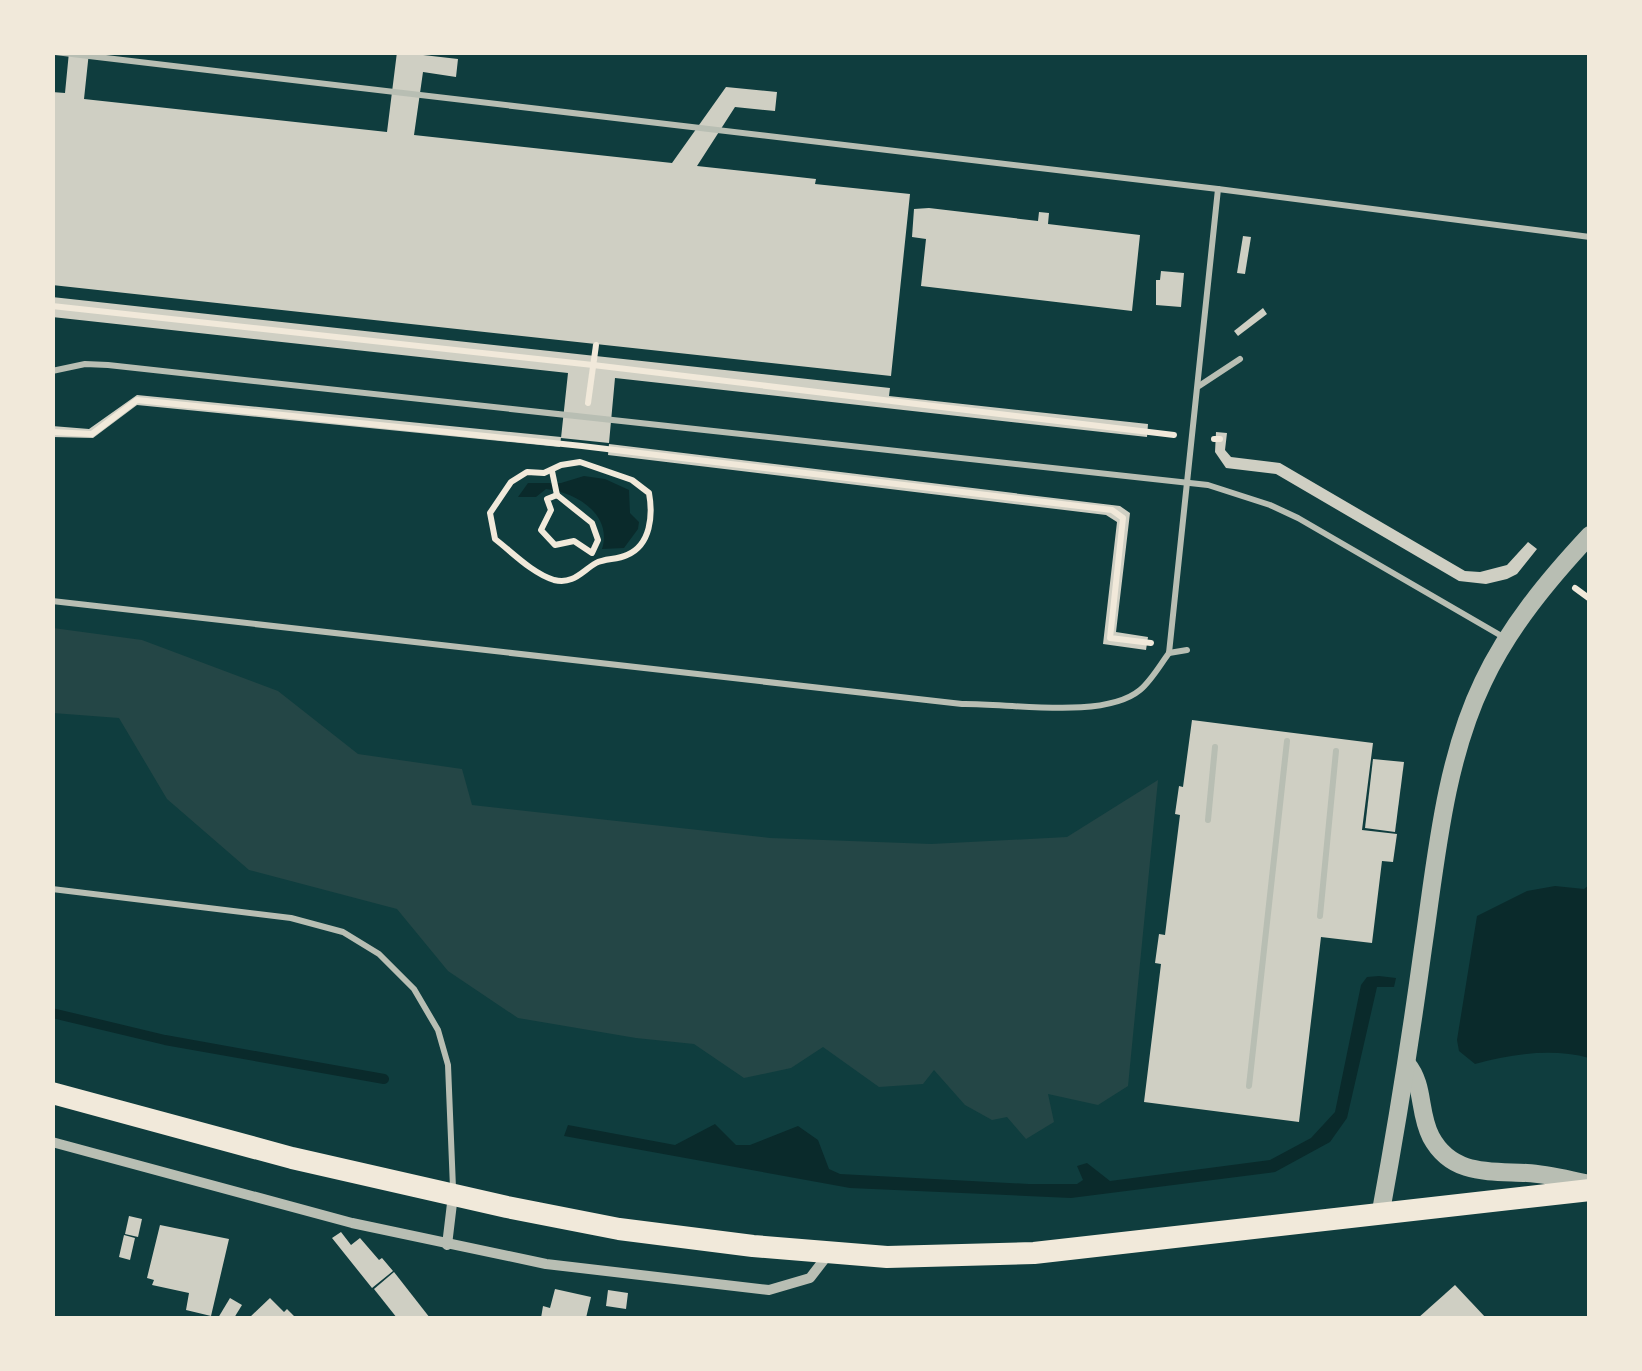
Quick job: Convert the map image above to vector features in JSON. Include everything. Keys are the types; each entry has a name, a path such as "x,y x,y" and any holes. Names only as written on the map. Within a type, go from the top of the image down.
{"main road":[{"path":"52,1093 292,1158 619,1228 887,1257 1034,1253 1590,1187"}],"street":[{"path":"1381,1211 1407,1064 1430,896 1462,737 1506,638 1555,572 1590,535"},
{"path":"1407,1064 1419,1078 1429,1134 1443,1155 1464,1168 1485,1174 1530,1173 1590,1187"},
{"path":"52,1142 352,1223 546,1264 769,1290 810,1278 830,1252"},
{"path":"447,1245 453,1194"}],"lane":[{"path":"55,52 1590,236"},
{"path":"52,601 962,704 1092,708 1118,702 1140,690 1169,653 1218,189"},
{"path":"1198,387 1240,359"},
{"path":"52,371 85,364 108,365 1188,482 1234,492 1298,518 1506,638"},
{"path":"1169,653 1187,650"},
{"path":"1249,1086 1287,741"},
{"path":"1208,820 1215,747"},
{"path":"1320,916 1336,751"},
{"path":"52,889 291,918 343,932 379,954 414,989 438,1030 448,1065 453,1194"}],"path":[{"path":"52,306 594,365 1176,435"},
{"path":"52,432 92,434 138,400 582,446 1112,510 1123,518 1110,638 1153,644"},
{"path":"580,462 632,480 648,493 652,508 648,530 641,546 630,554 597,562 569,581 537,572 495,539 490,513 511,482 528,472 552,470 561,464 580,462"},
{"path":"552,470 556,495 592,523 598,540 592,552"},
{"path":"556,495 547,499 552,510 541,530 555,545 574,542 592,552 597,562"},
{"path":"1574,588 1590,599"}],"shaded area":[{"path":"584,476 605,479 629,490 630,513 639,522 624,548 602,549 604,536 597,515 569,495 546,489 536,497 518,497 528,483 561,483"},
{"path":"53,628 142,640 278,691 358,754 462,769 472,805 770,838 931,844 1067,837 1158,780 1128,1086 1098,1105 1048,1094 1054,1122 1026,1139 1007,1117 992,1120 965,1105 934,1070 923,1084 879,1087 823,1047 791,1068 744,1078 694,1044 518,1018 448,971 397,909 249,870 167,799 119,718 53,713"},
{"path":"1589,885 1589,1058 1561,1053 1532,1054 1475,1064 1459,1051 1457,1040 1477,916 1527,891 1555,886 1584,889"},
{"path":"1367,977 1396,978 1394,987 1377,987 1347,1118 1330,1142 1275,1172 1071,1198 850,1188 564,1136 568,1125 675,1145 715,1124 736,1145 750,1145 798,1126 818,1140 829,1169 840,1174 1029,1184 1077,1184 1083,1180 1077,1166 1087,1163 1110,1181 1270,1160 1311,1138 1335,1112 1361,985"}],"building":[{"path":"69,52 89,52 84,99 387,132 397,52 458,59 456,77 423,72 414,135 672,163 726,87 777,92 775,111 735,107 697,166 910,194 891,376 52,285 52,92 65,93"},
{"path":"914,209 1038,221 1039,212 1049,213 1048,224 1140,235 1132,311 921,286 926,239 912,237"},
{"path":"1243,236 1251,237 1245,274 1237,273"},
{"path":"1161,271 1184,273 1181,307 1156,305 1156,280 1160,280"},
{"path":"52,297 890,388 889,396 1148,424 1147,437 615,378 609,443 561,438 568,373 52,317"},
{"path":"1263,308 1267,314 1238,336 1234,331"},
{"path":"137,395 561,437 560,447 137,405 93,438 52,437 52,426 89,429"},
{"path":"1216,432 1227,433 1225,450 1231,457 1280,463 1465,571 1480,572 1507,565 1528,542 1537,549 1517,574 1507,579 1486,584 1459,581 1276,474 1226,468 1215,452"},
{"path":"609,444 1120,506 1130,513 1116,632 1148,637 1146,650 1103,644 1117,522 1106,515 608,455"},
{"path":"1192,720 1373,743 1362,830 1397,834 1393,862 1382,861 1372,943 1321,937 1299,1122 1144,1102 1161,964 1155,963 1159,934 1165,935 1180,815 1175,814 1179,786 1183,787"},
{"path":"1373,759 1404,762 1395,832 1365,828"},
{"path":"129,1216 142,1219 138,1237 125,1234"},
{"path":"160,1225 229,1239 211,1316 186,1310 189,1293 152,1285 154,1280 147,1278"},
{"path":"341,1232 351,1245 360,1238 393,1271 372,1288 332,1238"},
{"path":"124,1235 135,1238 130,1260 119,1257"},
{"path":"394,1272 430,1318 397,1318 374,1289"},
{"path":"1455,1285 1486,1318 1418,1318"},
{"path":"555,1289 591,1297 586,1318 541,1318 543,1306 550,1308"},
{"path":"608,1290 628,1293 626,1309 606,1306"},
{"path":"230,1298 242,1305 234,1318 218,1318"},
{"path":"270,1298 284,1312 287,1309 296,1318 249,1318"}],"waterway":[{"path":"52,1013 165,1040 384,1079"}]}
